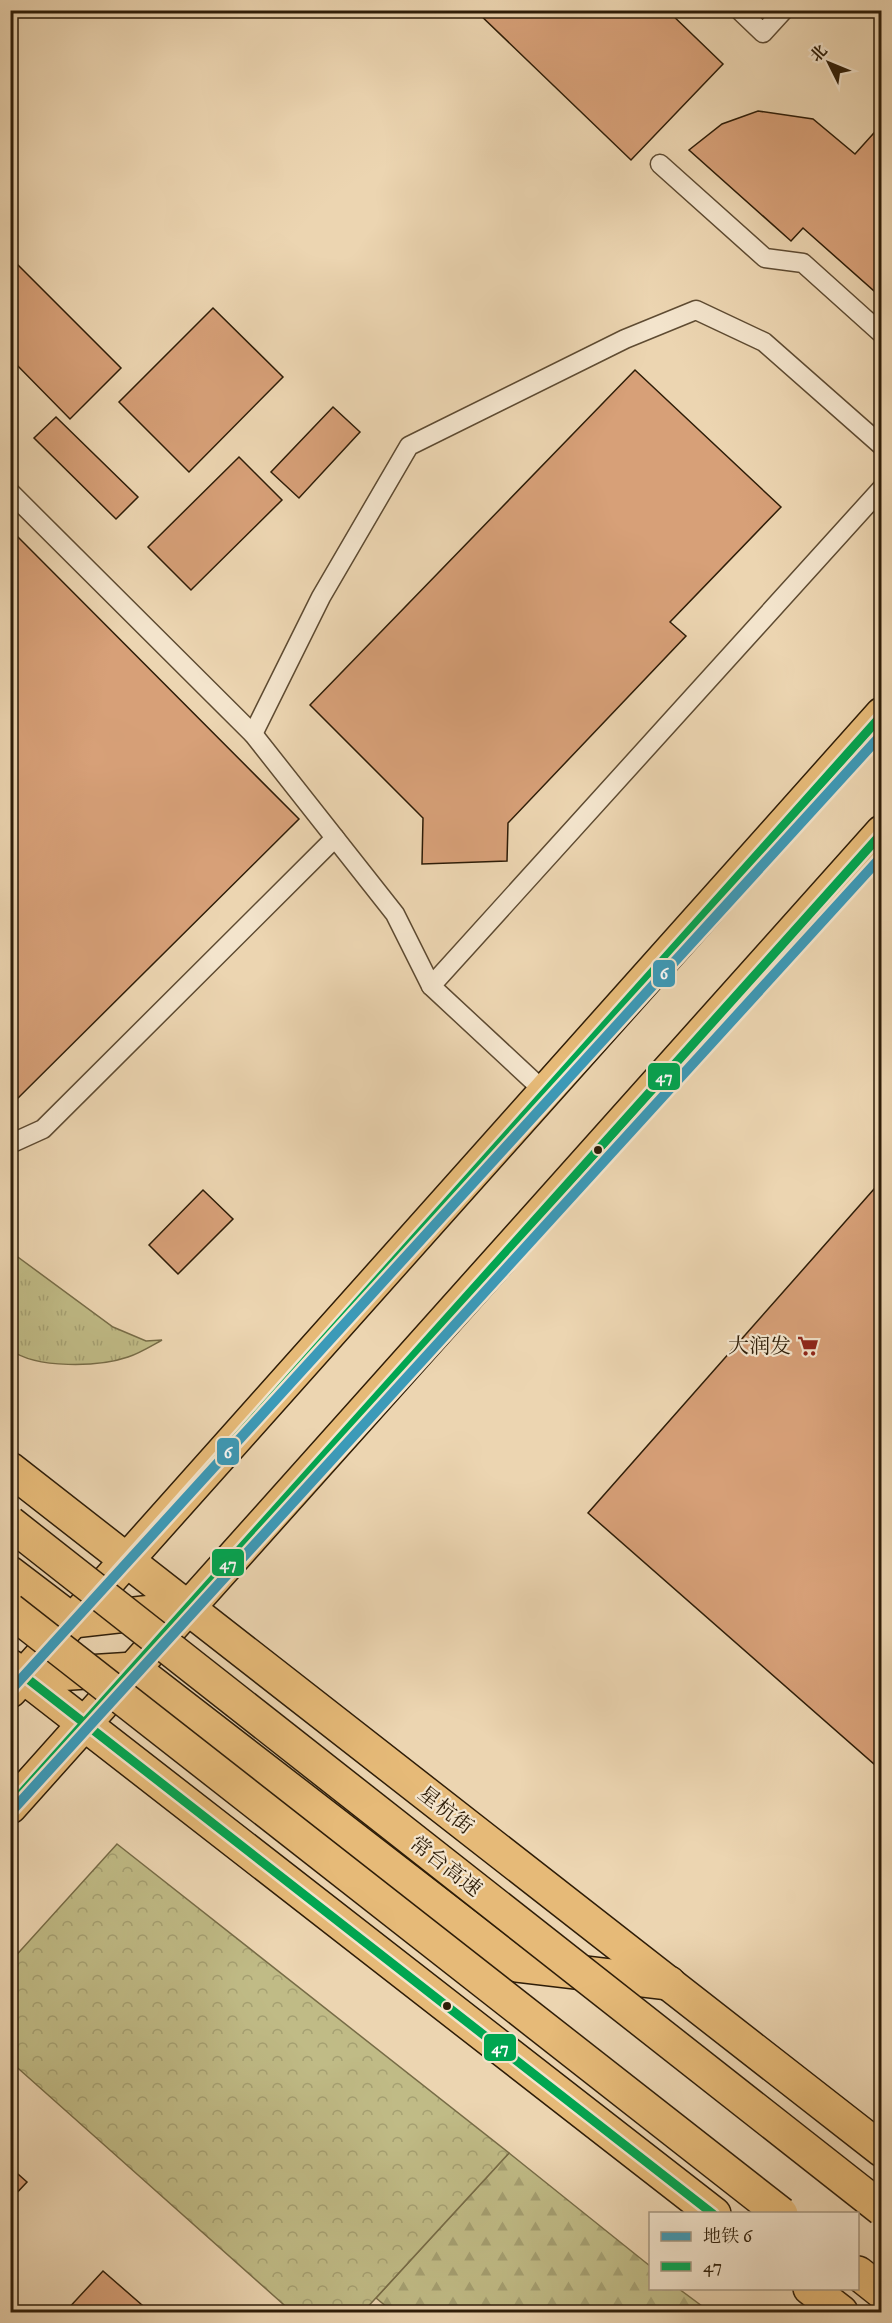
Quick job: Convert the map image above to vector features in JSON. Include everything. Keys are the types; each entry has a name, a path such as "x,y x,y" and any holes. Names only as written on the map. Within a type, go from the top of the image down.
{"main road":[{"path":"15,1678 73,1621 882,714"},
{"path":"10,1807 882,832"},
{"name":"星杭街","path":"10,1469 882,2150"},
{"name":"常台高速","path":"10,1523 882,2209"},
{"path":"10,1573 73,1621 188,1608"},
{"path":"10,1610 778,2212"},
{"path":"15,1678 134,1669 517,1965 669,1983"},
{"path":"15,1678 86,1723 711,2212"},
{"path":"859,2274 882,2292"},
{"path":"811,2290 841,2313"}],"lane":[{"path":"739,10 764,33 784,10"},
{"path":"660,164 765,258 803,263 882,334"},
{"path":"253,734 321,597 409,446 625,339 696,310 764,342 882,446"},
{"path":"431,986 882,488"},
{"path":"10,492 253,734 395,914 431,986 545,1092"},
{"path":"10,1144 43,1128 334,838"}],"green space":[{"path":"11,1252 113,1327 146,1341 162,1340 128,1357 101,1363 68,1364 36,1361 11,1350"},
{"path":"117,1844 509,2153 363,2312 292,2312 11,2062 11,1961"},
{"path":"509,2153 649,2265 649,2290 680,2290 710,2312 393,2312 376,2298"}],"building":[{"path":"475,10 667,10 723,64 631,160"},
{"path":"758,111 813,119 855,154 882,124 882,298 803,228 791,241 689,150 722,124"},
{"path":"15,262 121,368 70,419 10,358 10,266"},
{"path":"213,308 283,377 189,472 119,402"},
{"path":"635,370 781,507 670,622 686,636 508,823 507,861 422,864 423,818 310,705"},
{"path":"333,407 360,432 299,498 271,472"},
{"path":"56,417 138,497 116,519 34,438"},
{"path":"239,457 282,500 191,590 148,547"},
{"path":"10,529 299,819 10,1106"},
{"name":"大润发","path":"882,1180 882,1771 588,1513"},
{"path":"203,1190 233,1219 178,1274 149,1245"},
{"path":"10,2167 27,2182 10,2200"},
{"path":"103,2271 150,2312 65,2312"}],"metro line":[{"name":"6","path":"10,1691 882,734"},
{"name":"6","path":"10,1813 882,856"}],"transit line":[{"name":"47","path":"710,2212 24,1676 882,715"},
{"name":"47","path":"10,1806 882,833"}],"place":[{"name":"大润发","path":"808,1346"}]}
